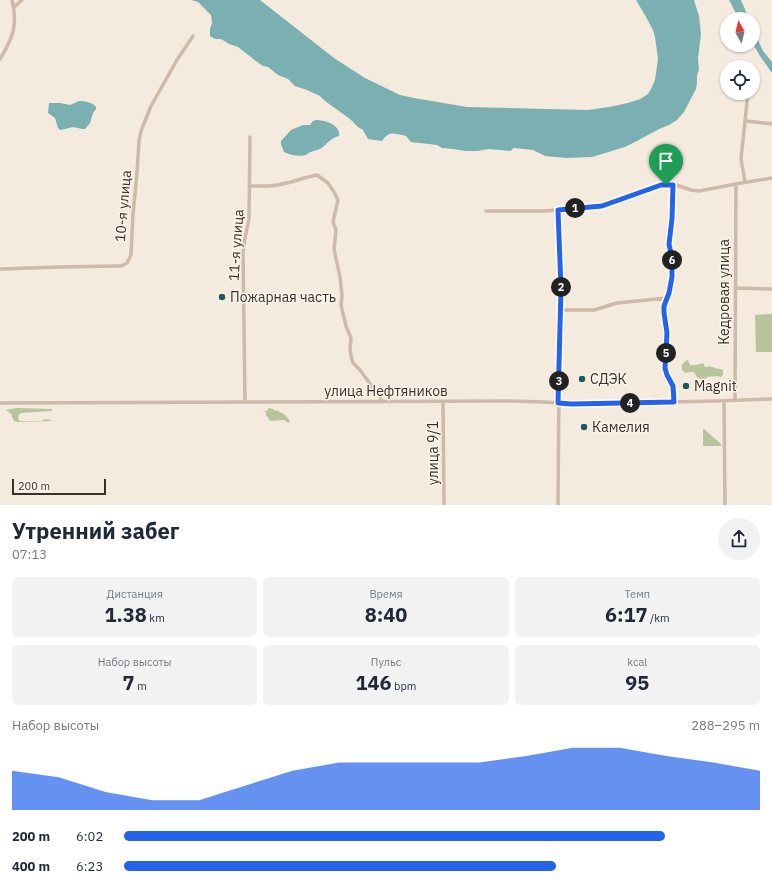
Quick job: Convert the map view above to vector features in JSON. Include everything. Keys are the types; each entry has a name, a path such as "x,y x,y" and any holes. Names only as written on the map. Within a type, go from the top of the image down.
{"street":[{"path":"0,58 12,36 14,25 14,7 12,0"},
{"path":"14,7 22,0"},
{"name":"10-я улица","path":"0,269 121,266 127,263 131,255 133,214 141,131 151,106 177,60 193,36"},
{"path":"744,182 741,159 747,100"},
{"path":"745,121 772,124"},
{"name":"11-я улица","path":"245,402 243,252 244,238 249,219 250,137"},
{"path":"250,186 281,185 303,177 317,174 328,183 334,192 338,200 333,222 336,230 334,251 340,277 342,296 341,305 346,326 351,338 350,350 352,360 380,395 381,402"},
{"path":"486,211 545,211 602,206 657,186 673,185 699,191 772,178"},
{"name":"Кедровая улица","path":"735,400 736,184"},
{"path":"673,185 672,219 669,244 672,258 672,277 669,293 664,306 664,313 667,333 665,368 673,386 674,402"},
{"path":"558,210 561,275 558,403 558,505"},
{"path":"735,288 772,288"},
{"path":"561,310 594,310 617,303 667,298"},
{"name":"улица Нефтяников","path":"0,403 528,401 572,404 772,399"},
{"path":"724,401 725,505"},
{"name":"улица 9/1","path":"443,402 444,505"}],"green space":[{"path":"772,314 772,352 756,352 755,315"},
{"path":"688,360 690,365 703,363 705,367 710,366 723,370 723,375 721,377 717,376 702,379 698,378 693,372 685,373 682,370 682,365"},
{"path":"16,408 52,409 52,411 21,413 18,417 20,421 41,421 46,419 51,421 17,422 14,421 11,414 6,410"},
{"path":"269,408 275,411 278,410 290,421 288,423 284,420 269,421 270,419 266,416 266,412 262,411 267,411"},
{"path":"703,429 721,444 721,446 703,446"}],"water":[{"path":"191,0 260,0 334,58 365,78 400,95 467,107 588,110 628,103 640,99 648,94 655,80 658,59 655,37 653,30 636,0 694,0 699,16 701,34 698,58 699,70 696,89 684,112 677,120 625,147 592,157 566,158 545,156 533,150 514,148 510,151 489,149 466,151 442,148 437,145 411,142 406,136 395,134 387,135 382,141 368,139 363,130 320,96 295,86 288,79 278,75 268,67 263,66 238,47 221,39 211,37 211,15 198,2"},
{"path":"729,0 741,0 746,12 735,12"},
{"path":"760,44 763,51 772,62 772,73 758,52 760,52"},
{"path":"79,101 88,102 96,107 90,123 85,129 73,127 60,130 55,118 48,113 49,103 70,105"},
{"path":"316,120 328,122 335,126 338,129 339,136 332,139 322,148 306,155 300,156 284,152 281,141 291,130 303,125 310,125"}],"place":[{"name":"Пожарная часть","path":"222,297"},
{"name":"СДЭК","path":"582,379"},
{"name":"Magnit","path":"686,386"},
{"name":"Камелия","path":"584,427"}],"route":[{"path":"661,185 666,185 673,185 672,219 669,244 672,258 672,277 669,293 664,306 667,333 665,368 673,386 674,402 558,403 561,266 558,210 602,206 661,185"}]}
